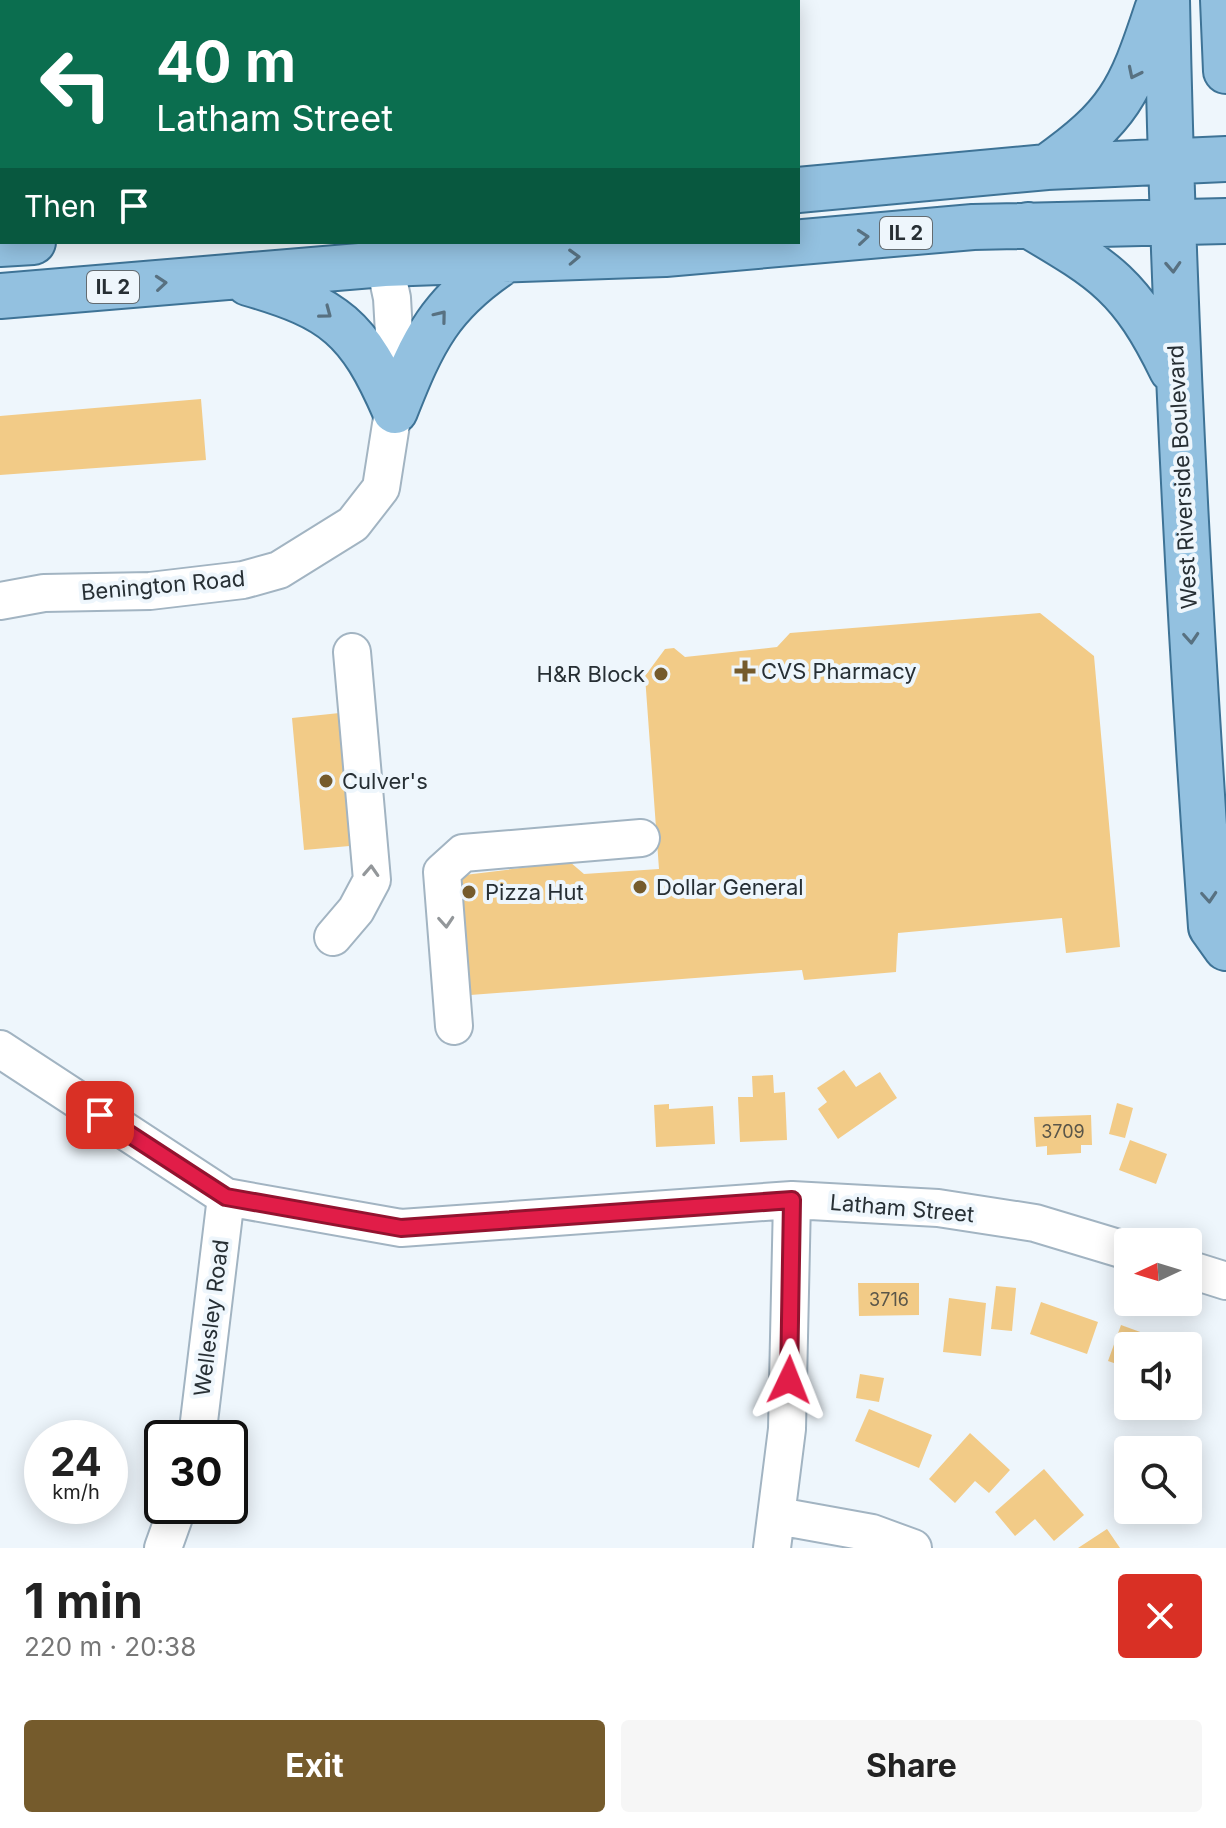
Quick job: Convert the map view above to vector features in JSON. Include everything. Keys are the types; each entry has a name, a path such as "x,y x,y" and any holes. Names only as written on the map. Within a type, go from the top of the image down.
{"main road":[{"path":"1047,167 1094,133 1114,110 1137,69 1160,0"},
{"name":"West Riverside Boulevard","path":"1167,0 1177,380 1211,927 1226,948"},
{"path":"1224,13 1226,71"},
{"path":"800,190 1047,167 1226,159"},
{"name":"IL 2","path":"800,243 1028,225 1226,221"},
{"path":"1028,225 1102,270 1118,284 1146,320 1177,380"},
{"name":"IL 2","path":"1,293 227,277 382,253 506,260 665,254 790,244"},
{"path":"395,411 433,326 472,285 506,260"},
{"path":"227,277 317,305 348,330 369,356 395,411"}],"street":[{"name":"Benington Road","path":"0,601 44,593 150,591 232,582 279,570 353,524 381,488 395,411 396,343 382,253"},
{"path":"333,937 356,910 372,880 352,652"},
{"path":"454,1026 442,872 463,853 641,838"},
{"name":"Latham Street","path":"0,1049 226,1197 401,1228 792,1200 938,1208 1035,1223 1114,1247"},
{"name":"Wellesley Road","path":"199,1420 226,1197"},
{"path":"792,1200 787,1429 775,1532 872,1533 913,1548"},
{"path":"1202,1273 1226,1281"},
{"path":"163,1548 172,1524"}],"building":[{"path":"201,399 206,460 0,475 0,416"},
{"path":"1040,613 1094,656 1120,947 1066,953 1062,918 898,933 896,972 804,980 802,970 457,996 448,877 570,862 584,874 659,869 645,676 665,649 674,648 685,657 777,647 790,633"},
{"name":"Culver's","path":"349,712 361,845 304,850 292,718"},
{"path":"844,1070 856,1087 880,1072 897,1098 838,1139 818,1109 827,1102 817,1088"},
{"path":"773,1075 774,1093 785,1092 787,1140 740,1142 738,1097 753,1097 752,1076"},
{"path":"1117,1103 1133,1108 1125,1138 1109,1134"},
{"path":"669,1104 669,1109 713,1106 715,1144 656,1147 654,1105"},
{"path":"1091,1115 1092,1145 1081,1145 1081,1153 1047,1155 1047,1146 1036,1147 1034,1117"},
{"path":"1130,1140 1167,1154 1156,1184 1119,1170"},
{"path":"858,1283 919,1283 919,1315 859,1316"},
{"path":"996,1286 1016,1288 1012,1331 991,1329"},
{"path":"949,1298 986,1303 981,1356 943,1352"},
{"path":"1041,1302 1098,1322 1087,1354 1030,1334"},
{"path":"1121,1325 1140,1332 1118,1332"},
{"path":"1114,1344 1114,1363 1108,1361"},
{"path":"860,1374 884,1378 879,1402 856,1398"},
{"path":"869,1409 932,1435 919,1468 855,1441"},
{"path":"970,1433 1010,1470 989,1493 975,1481 955,1503 929,1479"},
{"path":"1044,1469 1084,1515 1054,1541 1035,1519 1015,1536 995,1512"},
{"path":"1107,1529 1120,1548 1078,1548"}],"place":[{"name":"CVS Pharmacy","path":"745,671"},
{"name":"H&R Block","path":"661,674"},
{"name":"Culver's","path":"326,781"},
{"name":"Dollar General","path":"640,887"},
{"name":"Pizza Hut","path":"469,892"}],"route":[{"path":"100,1115 226,1197 401,1228 792,1200 789,1380"}]}
